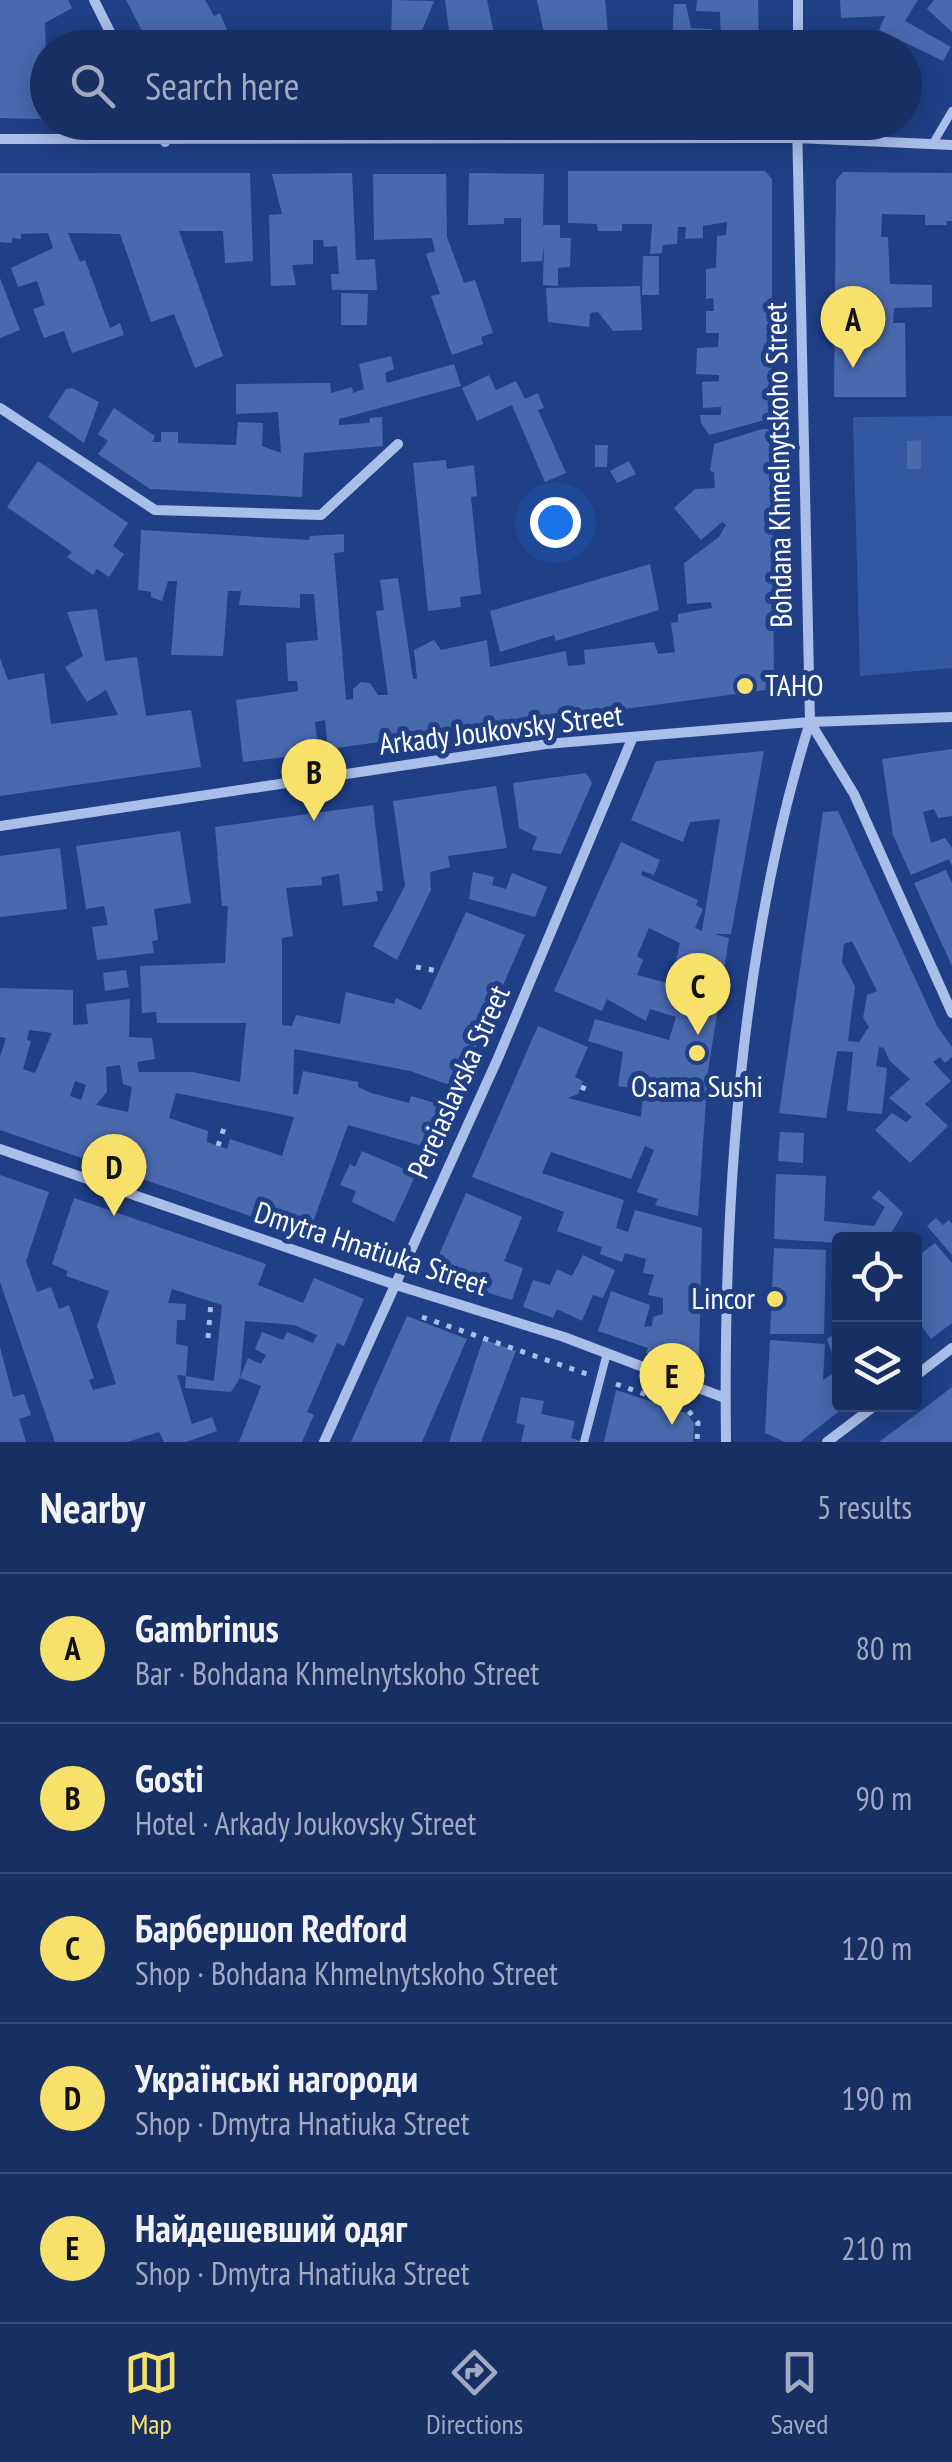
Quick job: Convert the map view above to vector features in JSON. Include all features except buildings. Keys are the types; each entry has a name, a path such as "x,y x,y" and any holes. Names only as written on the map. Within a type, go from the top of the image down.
{"street":[{"path":"94,0 109,30"},
{"path":"798,0 798,30"},
{"path":"0,138 30,139"},
{"path":"82,140 481,140"},
{"name":"Bohdana Khmelnytskoho Street","path":"726,1442 740,1079 782,810 810,722 797,140"},
{"path":"836,140 952,145"},
{"path":"0,408 155,510 321,515 398,444"},
{"name":"Arkady Joukovsky Street","path":"0,826 546,744 810,722 952,717"},
{"path":"810,722 854,794 952,1013"},
{"name":"Pereiaslavska Street","path":"324,1442 396,1286 632,739"},
{"name":"Dmytra Hnatiuka Street","path":"0,1149 396,1286 606,1353 725,1398"},
{"path":"922,1370 952,1348"},
{"path":"827,1442 866,1412"}],"lane":[{"path":"932,145 952,111"},
{"path":"584,1442 606,1353"}],"path":[{"path":"416,967 438,971"},
{"path":"581,1087 593,1092"},
{"path":"218,1146 225,1125"},
{"path":"208,1338 212,1302"},
{"path":"408,1312 687,1409 698,1422 697,1442"}],"shaded area":[{"path":"952,416 952,668 860,676 853,417"}],"place":[{"name":"Gambrinus","path":"853,368"},
{"name":"TAHO","path":"745,686"},
{"name":"Gosti","path":"314,821"},
{"name":"Барбершоп Redford","path":"698,1035"},
{"name":"Osama Sushi","path":"697,1053"},
{"name":"Українські нагороди","path":"114,1216"},
{"name":"Lincor","path":"775,1299"},
{"name":"Найдешевший одяг","path":"672,1425"}]}
